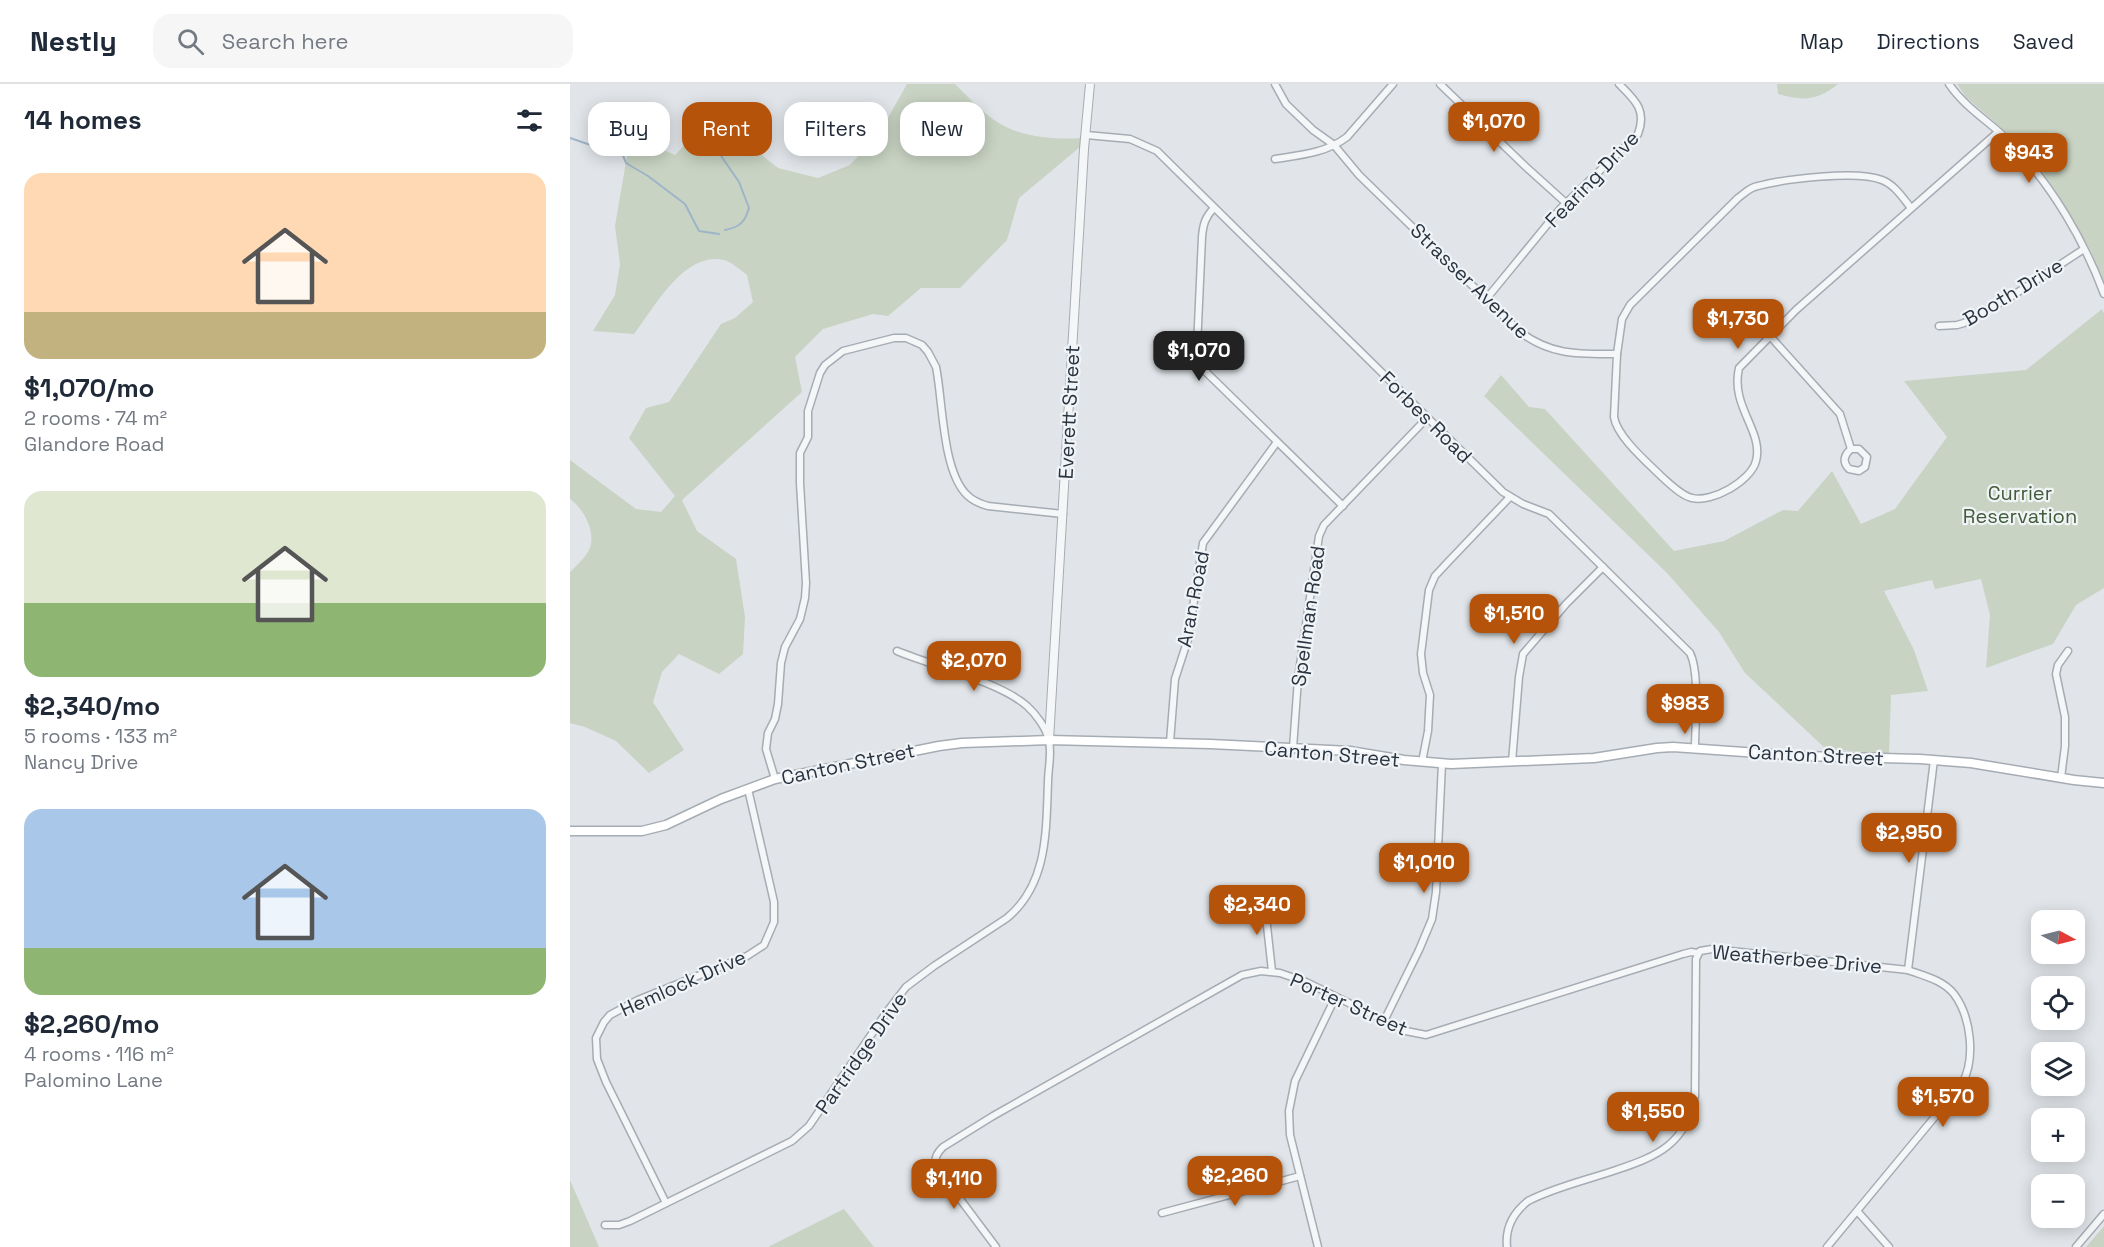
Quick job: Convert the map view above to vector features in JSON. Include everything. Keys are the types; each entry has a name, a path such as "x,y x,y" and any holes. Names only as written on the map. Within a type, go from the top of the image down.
{"main road":[{"name":"Canton Street","path":"570,831 642,831 666,825 775,779 945,745 1049,740 1170,742 1350,751 1442,763 1594,758 1657,748 1695,748 1813,756 1934,760 1999,766 2061,778 2104,783"}],"street":[{"name":"Everett Street","path":"1049,740 1090,84"},
{"name":"Strasser Avenue","path":"1275,84 1286,104 1334,146 1359,175 1520,332 1547,349 1574,354 1617,354"},
{"path":"1275,159 1317,152 1334,146 1347,137 1393,84"},
{"path":"1440,84 1566,203"},
{"name":"Fearing Drive","path":"1487,298 1566,203 1638,135 1642,125 1639,106 1619,84"},
{"path":"1949,84 1957,97 2012,143 2036,174 2055,200 2084,249 2104,294"},
{"path":"1911,208 1884,180 1866,176 1799,180 1756,186 1738,198 1629,305 1622,319 1617,354 1614,417 1615,425 1629,443 1682,494 1691,498 1702,499 1739,483 1750,473 1756,462 1757,444 1737,396 1736,378 1739,368 1796,310 1998,132"},
{"name":"Forbes Road","path":"1086,135 1130,139 1157,151 1510,497 1549,514 1690,653 1694,661 1695,676 1695,748"},
{"path":"1214,208 1207,215 1203,226 1197,346 1200,361 1205,371 1343,506"},
{"name":"Booth Drive","path":"1939,326 1964,323 2012,296 2084,249"},
{"path":"1770,336 1840,414 1851,449"},
{"path":"775,779 766,749 768,733 775,719 778,704 781,663 785,647 800,619 805,598 806,571 800,453 808,438 808,411 820,373 825,365 843,351 884,340 911,339 925,348 937,372 950,464 967,495 988,506 1063,514"},
{"name":"Spellman Road","path":"1293,748 1303,640 1319,536 1324,525 1427,418"},
{"name":"Aran Road","path":"1170,742 1175,679 1188,639 1202,546 1208,534 1277,442"},
{"path":"1422,762 1428,731 1430,694 1421,654 1429,590 1435,576 1510,497"},
{"path":"1512,762 1523,654 1603,567"},
{"path":"897,651 988,684 1017,699 1035,714 1049,740"},
{"path":"2061,778 2065,746 2065,717 2056,674 2058,665 2068,651"},
{"name":"Partridge Drive","path":"605,1225 619,1225 630,1221 792,1141 809,1126 906,987 1015,911 1031,889 1042,860 1047,826 1049,740"},
{"path":"1908,970 1934,760"},
{"path":"1384,1021 1432,919 1436,892 1442,763"},
{"name":"Hemlock Drive","path":"666,1203 606,1083 597,1059 596,1038 610,1015 638,1000 747,956 764,945 774,922 774,902 748,789"},
{"path":"1264,899 1272,971"},
{"name":"Weatherbee Drive","path":"1507,1247 1508,1225 1528,1201 1649,1159 1668,1146 1680,1134 1690,1114 1695,1096 1696,959 1698,953 1705,949 1908,970 1940,982 1954,994 1968,1024 1969,1068 1962,1084 1827,1247"},
{"name":"Porter Street","path":"996,1247 939,1172 935,1161 938,1152 943,1147 1242,975 1256,971 1272,971 1306,982 1335,998 1413,1033 1433,1034 1683,954 1698,953"},
{"path":"1318,1247 1289,1127 1290,1098 1299,1072 1335,998"},
{"path":"1162,1213 1300,1176"},
{"path":"1858,1212 1889,1247"},
{"path":"2076,1247 2104,1214"}],"green space":[{"path":"907,84 955,84 974,102 900,102 900,156 985,156 985,113 1004,126 1025,134 1081,138 1080,147 1019,198 1007,240 960,288 921,288 888,316 873,314 823,329 795,357 802,392 682,500 697,531 736,559 745,617 743,654 719,674 679,654 662,672 653,702 684,750 649,773 616,741 570,723 570,572 589,550 591,536 588,522 570,499 570,460 636,509 661,512 675,496 629,438 646,408 669,402 721,324 735,318 753,302 747,275 727,261 710,259 683,272 661,296 634,334 593,331 615,295 620,264 615,226 627,156 670,156 670,153 675,155 682,148 682,156 763,156 778,168 818,178 850,165 858,156 888,156 888,118"},
{"path":"1777,84 1838,84 1824,94 1810,98 1795,98 1778,94"},
{"path":"1957,84 2104,84 2104,282 2091,251 2052,186 2022,146 1966,97"},
{"name":"Currier Reservation","path":"2102,309 2104,313 2104,588 2076,605 2053,644 1986,668 1990,615 1981,579 1935,589 1932,580 1884,591 1914,650 1928,691 1891,695 1889,754 1826,749 1745,673 1719,632 1667,573 1484,396 1501,375 1529,407 1545,409 1674,551 1724,541 1783,510 1798,511 1832,471 1861,524 1895,509 1947,437 1904,381 2026,370"},
{"path":"570,1180 599,1247 570,1247"},
{"path":"844,1209 874,1247 768,1247"},
{"path":"2104,1226 2104,1247 2086,1247"}],"waterway":[{"path":"570,138 588,144"},
{"path":"623,156 626,163 648,176 685,204 699,231 719,234"},
{"path":"721,156 739,182 749,208 741,223 725,230"}]}
